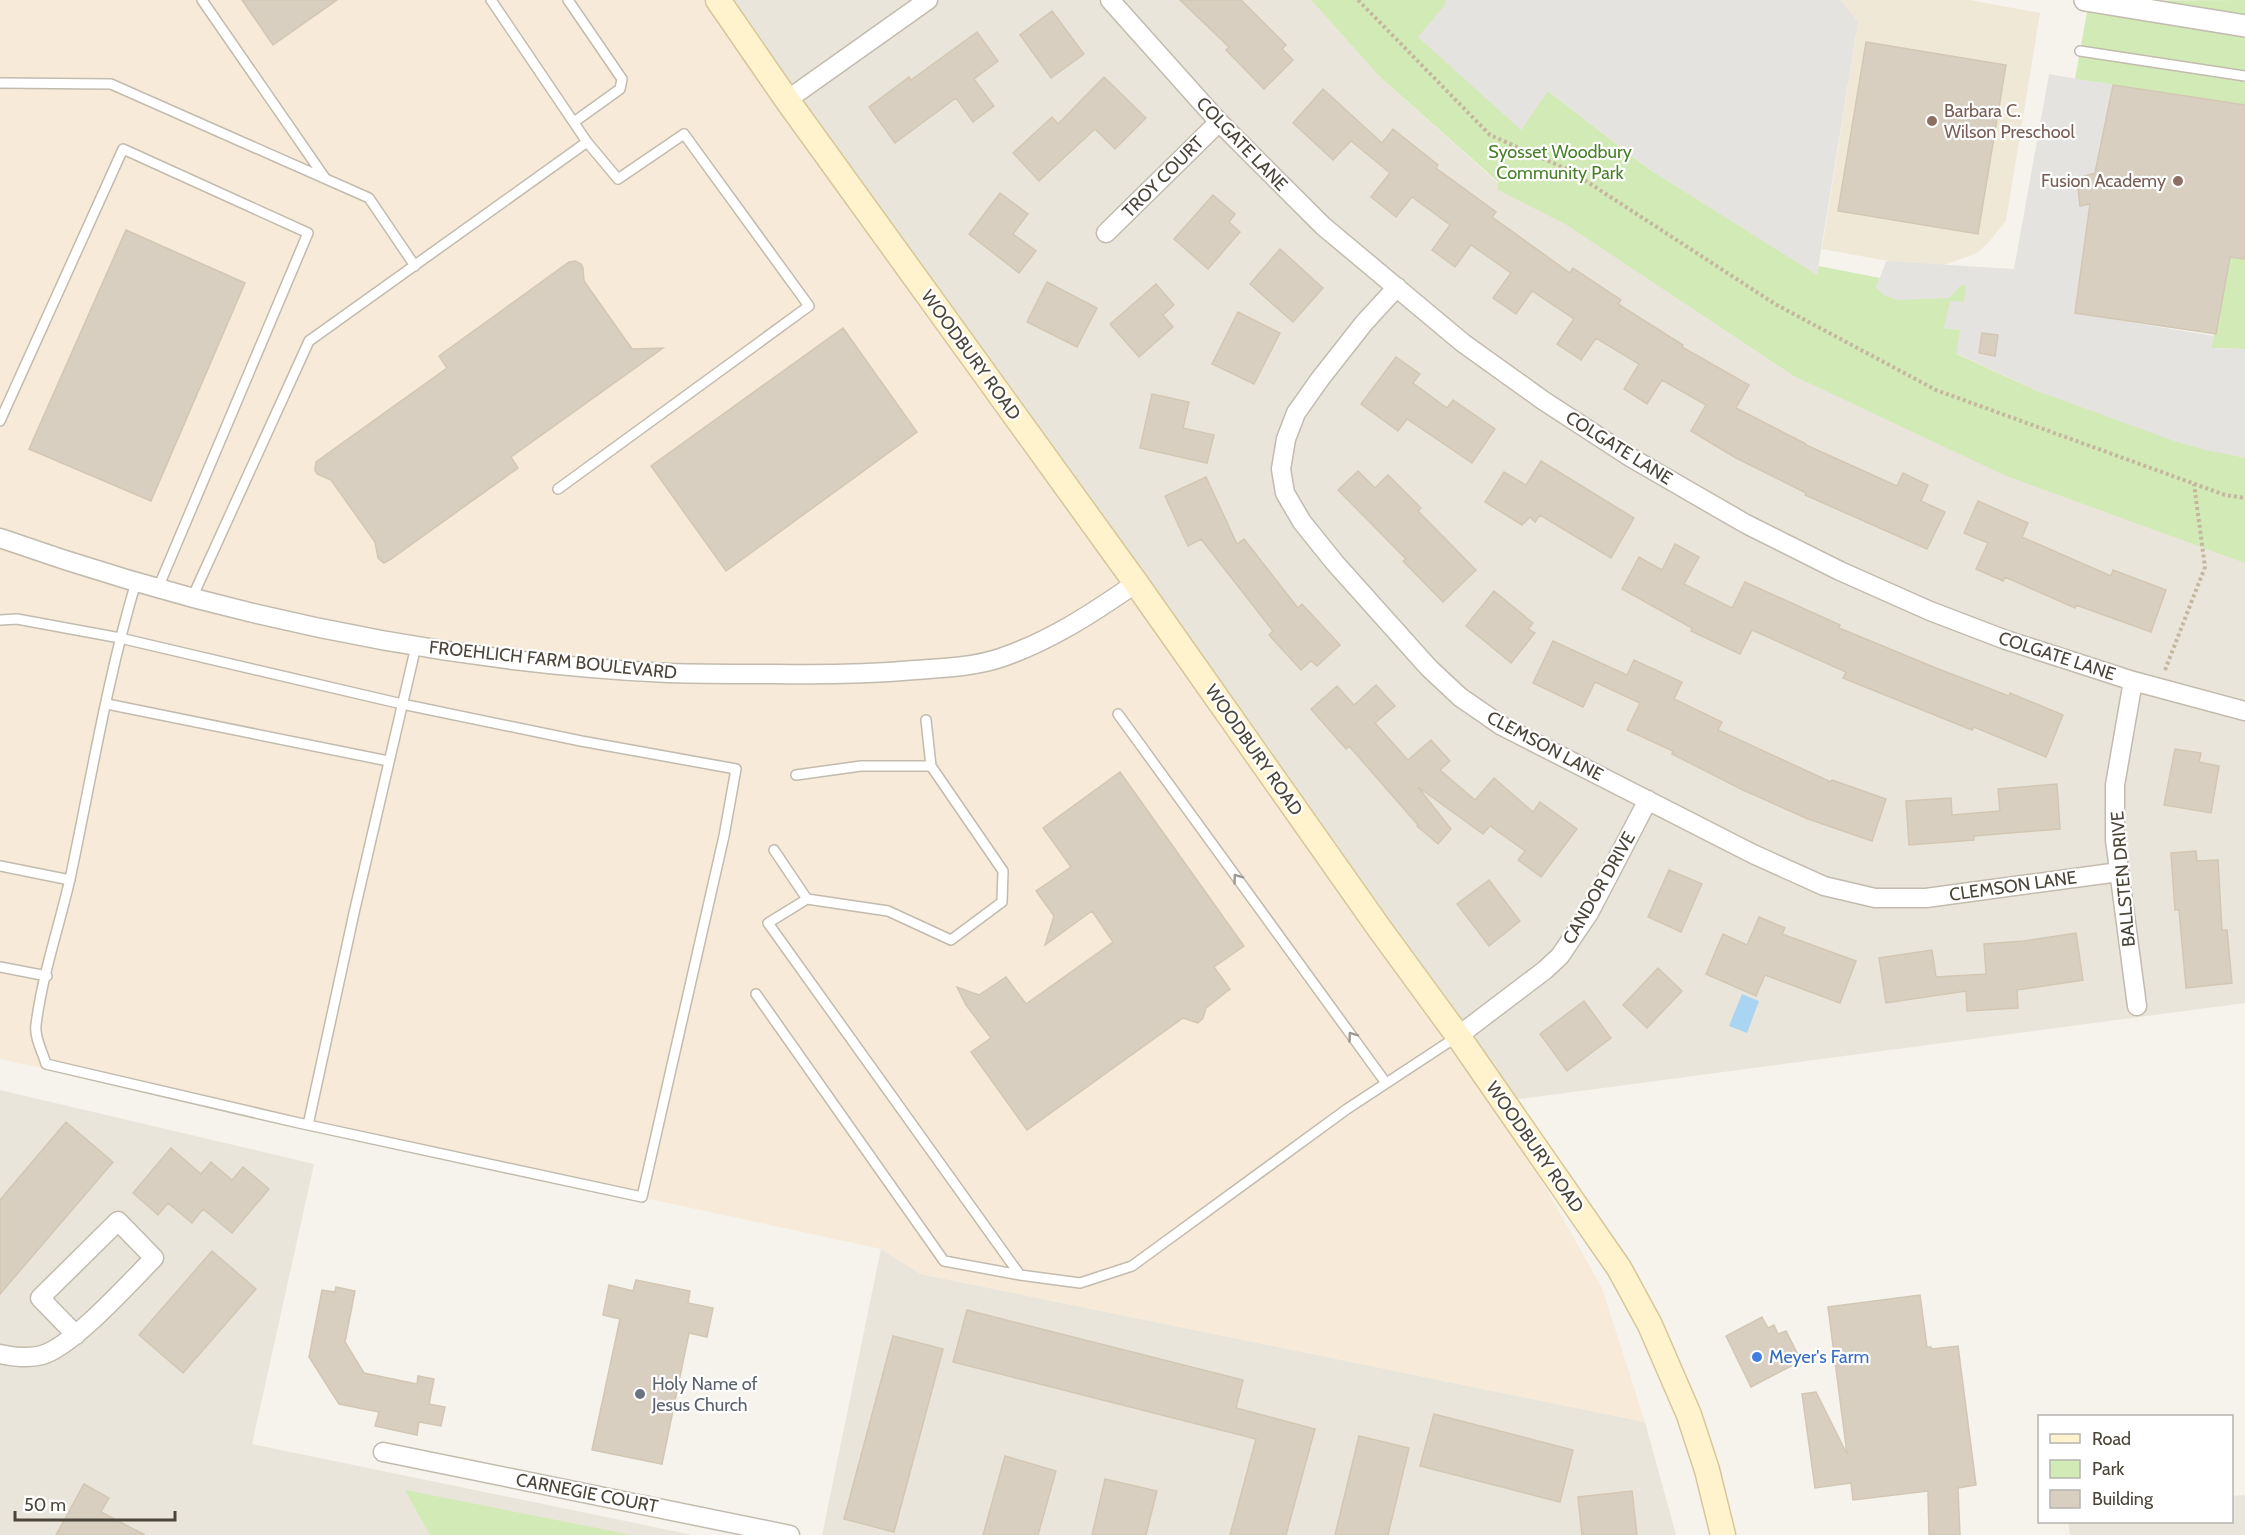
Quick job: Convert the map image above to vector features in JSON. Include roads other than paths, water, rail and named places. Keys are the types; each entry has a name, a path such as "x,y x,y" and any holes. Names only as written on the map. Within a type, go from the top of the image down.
{"main road":[{"name":"WOODBURY ROAD","path":"718,0 787,100 1458,1036 1619,1268 1650,1325 1689,1414 1707,1470 1723,1535"}],"street":[{"path":"787,100 928,0"},
{"name":"COLGATE LANE","path":"1110,0 1219,122 1323,226 1463,343 1544,401 1630,457 1746,524 1840,571 1930,610 2006,640 2133,681 2245,711"},
{"path":"2085,0 2245,26"},
{"name":"TROY COURT","path":"1106,233 1219,122"},
{"name":"CLEMSON LANE","path":"1397,287 1357,332 1296,412 1286,439 1281,469 1285,492 1302,522 1335,563 1429,668 1460,697 1502,726 1753,854 1824,886 1875,897 1926,898 2119,872"},
{"name":"FROEHLICH FARM BOULEVARD","path":"0,538 191,598 300,625 416,646 515,659 668,673 848,675 956,667 995,659 1036,643 1104,606 1136,584"},
{"name":"BALLSTEN DRIVE","path":"2133,681 2115,785 2115,840 2137,1006"},
{"name":"CANDOR DRIVE","path":"1458,1036 1560,956 1589,913 1648,800"},
{"path":"0,1354 19,1358 44,1355 76,1335 154,1258 118,1221 40,1298 76,1335"},
{"name":"CARNEGIE COURT","path":"383,1452 790,1535"}],"lane":[{"path":"202,0 326,180"},
{"path":"491,0 587,142 618,178 684,134 809,306 558,489"},
{"path":"568,0 622,79 620,89 574,122"},
{"path":"2080,51 2245,76"},
{"path":"0,83 111,84 369,198 415,266"},
{"path":"191,598 309,341 587,142"},
{"path":"0,421 123,149 308,233 158,588"},
{"path":"0,620 17,620 120,639 402,704 581,741 735,769 724,836 642,1197 308,1125 46,1064 35,1028 70,880 120,639 136,582"},
{"path":"308,1125 388,761 416,646"},
{"path":"107,704 388,761"},
{"path":"1118,714 1386,1083"},
{"path":"926,720 931,766 1003,871 1002,902 951,940 888,911 807,899 768,923 1020,1275"},
{"path":"796,775 861,766 931,766"},
{"path":"774,850 807,899"},
{"path":"0,866 70,880"},
{"path":"0,967 46,976"},
{"path":"756,994 944,1261 1080,1283 1132,1266 1347,1109 1458,1036"}],"water":[{"path":"1742,994 1759,1001 1747,1033 1729,1026"}],"place":[{"name":"Barbara C. Wilson Preschool","path":"1932,121"},
{"name":"Fusion Academy","path":"2178,181"},
{"name":"Meyer's Farm","path":"1757,1357"},
{"name":"Holy Name of Jesus Church","path":"640,1394"}],"park label":[{"name":"Syosset Woodbury Community Park","path":"1560,162"}]}
